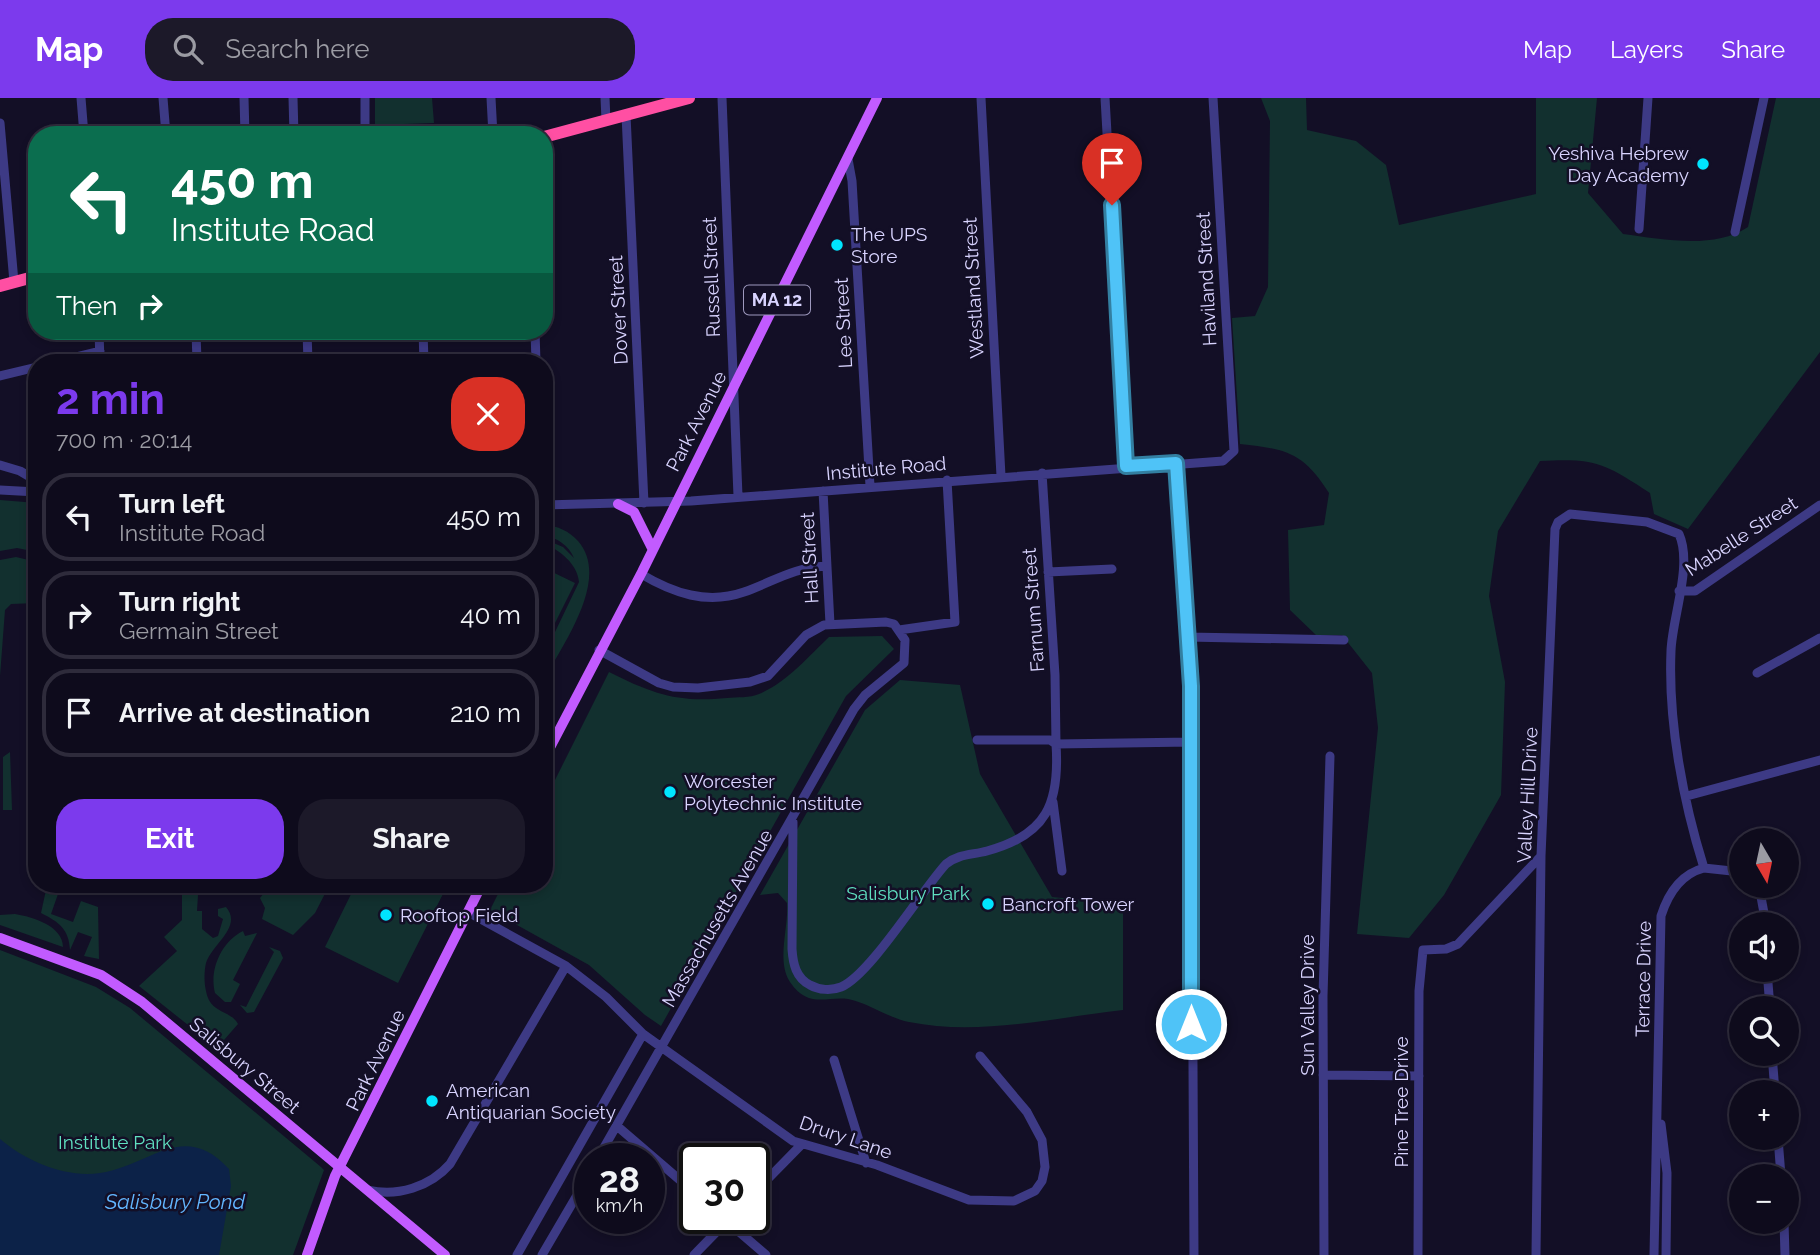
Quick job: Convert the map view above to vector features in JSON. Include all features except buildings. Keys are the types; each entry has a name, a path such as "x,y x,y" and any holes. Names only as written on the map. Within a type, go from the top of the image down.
{"highway":[{"path":"553,135 689,98"},
{"path":"0,286 28,278"}],"main road":[{"name":"Park Avenue","path":"553,741 641,574 877,98"},
{"path":"618,503 634,512 652,548"},
{"name":"Park Avenue","path":"307,1255 340,1167 478,893"},
{"name":"Salisbury Street","path":"0,938 91,970 122,988 445,1255"}],"street":[{"path":"81,98 83,126"},
{"path":"163,98 165,126"},
{"path":"244,98 245,126"},
{"path":"293,98 294,126"},
{"path":"365,98 365,126"},
{"path":"491,98 493,126"},
{"path":"606,98 606,120"},
{"name":"Russell Street","path":"722,98 738,496"},
{"name":"Westland Street","path":"981,98 1001,476"},
{"path":"1105,98 1126,466"},
{"name":"Haviland Street","path":"1213,98 1234,451 1230,457"},
{"path":"1639,229 1647,98"},
{"path":"1735,232 1764,98"},
{"name":"Dover Street","path":"626,115 644,503"},
{"path":"0,122 14,282"},
{"name":"Lee Street","path":"848,159 852,181 870,486"},
{"path":"88,354 100,351 99,340"},
{"path":"0,376 28,369"},
{"name":"Institute Road","path":"553,505 675,502 1126,466 1223,461 1230,457"},
{"path":"1176,463 1191,742 1194,1255"},
{"path":"0,465 28,476"},
{"name":"Farnum Street","path":"1042,473 1055,675 1056,744 1053,800"},
{"path":"600,650 669,687 692,688 750,682 768,676 806,635 830,624 886,622 899,630 955,622 947,480"},
{"path":"0,490 28,492"},
{"name":"Hall Street","path":"822,491 830,624"},
{"name":"Mabelle Street","path":"1679,591 1695,592 1820,505"},
{"name":"Valley Hill Drive","path":"1536,1255 1541,856 1554,551 1558,522 1579,512 1647,522 1679,534 1684,552 1679,591"},
{"path":"641,574 679,593 717,597 743,593 794,570 826,566"},
{"path":"1048,572 1112,569"},
{"path":"1679,591 1671,651 1676,726 1687,796 1704,868 1729,871"},
{"name":"Massachusetts Avenue","path":"607,1143 859,702 904,663 906,648 899,630"},
{"path":"1187,637 1344,640"},
{"path":"1757,673 1820,638"},
{"path":"977,740 1050,740 1056,744 1191,742"},
{"name":"Sun Valley Drive","path":"1324,1255 1324,1075 1330,756"},
{"path":"1687,796 1820,760"},
{"path":"793,821 793,958 799,976 815,988 825,990 841,987 859,972 946,864 958,856 985,852 1014,841 1042,822 1053,800"},
{"path":"1053,800 1062,871"},
{"name":"Pine Tree Drive","path":"1418,1255 1419,990 1423,950 1446,949 1458,944 1541,856"},
{"name":"Terrace Drive","path":"1654,1255 1661,916 1676,886 1694,871 1704,868"},
{"name":"Drury Lane","path":"468,912 566,967 606,997 643,1034 788,1137 969,1200 1007,1203 1035,1191 1045,1167 1038,1130 1027,1112 980,1056"},
{"path":"367,1189 391,1192 415,1187 434,1179 450,1164 566,967"},
{"path":"517,1255 643,1034"},
{"path":"834,1060 866,1163"},
{"path":"1324,1075 1419,1076"},
{"name":"Terrace Drive","path":"1659,1111 1666,1145 1666,1255"},
{"path":"617,1126 679,1180"},
{"path":"770,1177 802,1144"},
{"path":"542,1255 574,1200"},
{"path":"694,1255 713,1234"},
{"path":"743,1234 766,1255"},
{"path":"1784,1234 1785,1255"}],"green space":[{"path":"375,98 432,98 434,123 375,125"},
{"path":"1261,98 1306,98 1307,130 1356,141 1386,165 1399,225 1536,194 1536,98 1597,98 1588,193 1623,234 1703,241 1734,234 1748,227 1776,98 1820,98 1820,352 1688,529 1654,514 1650,493 1610,469 1587,462 1540,461 1498,531 1489,596 1505,682 1501,795 1444,895 1409,938 1357,934 1378,728 1372,673 1342,635 1316,635 1290,610 1288,530 1324,525 1329,493 1311,469 1292,455 1270,448 1240,444 1232,318 1255,316 1268,287 1270,121"},
{"path":"0,500 28,502 28,550 17,548 0,551"},
{"path":"553,527 571,534 578,541 587,556 589,574 587,592 580,611 553,664 553,636 579,582 575,569 567,558 553,548 553,543 563,547 574,558 562,543 554,538"},
{"path":"16,557 28,560 28,603 11,604 5,610 0,676 0,560"},
{"path":"553,572 575,583 553,627"},
{"path":"882,636 894,649 846,696 661,1026 589,965 490,910 498,893 553,893 553,784 609,672 639,686 680,698 748,697 778,683 829,637"},
{"name":"Salisbury Park","path":"900,680 960,685 980,774 1052,897 1123,904 1123,1010 1016,1024 935,1026 901,1020 848,999 818,1000 804,996 790,982 783,954 787,903 778,893 760,895 865,710"},
{"path":"10,752 12,810 3,810 3,757"},
{"path":"45,893 58,894 51,914 73,922 81,901 98,907 99,959 84,956 92,937 78,932 70,950 68,937 62,927 41,913"},
{"path":"182,893 198,895 197,911 202,911 202,929 213,938 218,936 223,919 218,916 218,909 226,907 230,914 229,928 209,956 205,970 208,998 216,1008 231,1016 238,1024 217,1048 139,986 177,951 164,937 182,920"},
{"path":"264,893 325,893 315,913 293,935 262,919 265,908 260,898"},
{"name":"Rooftop Field","path":"352,893 443,893 398,983 325,947"},
{"path":"0,915 30,917 53,928 62,940 63,947 0,925"},
{"path":"243,931 245,936 257,933 233,980 240,984 231,1002 225,1002 215,993 215,966 223,949"},
{"path":"269,947 280,951 283,958 254,1012 247,1013 240,1005 246,1007 274,952"},
{"name":"Institute Park","path":"0,950 96,987 130,1008 324,1170 293,1255 0,1255"}],"water":[{"name":"Salisbury Pond","path":"0,1139 34,1161 73,1173 100,1173 118,1169 181,1146 196,1148 212,1155 229,1169 231,1186 219,1255 0,1255"}],"place":[{"name":"Yeshiva Hebrew Day Academy","path":"1703,164"},
{"name":"The UPS Store","path":"837,245"},
{"name":"Worcester Polytechnic Institute","path":"670,792"},
{"name":"Bancroft Tower","path":"988,904"},
{"name":"Rooftop Field","path":"386,915"},
{"name":"American Antiquarian Society","path":"432,1101"}],"route":[{"path":"1112,205 1126,466 1176,463 1191,686 1191,1024"}]}
